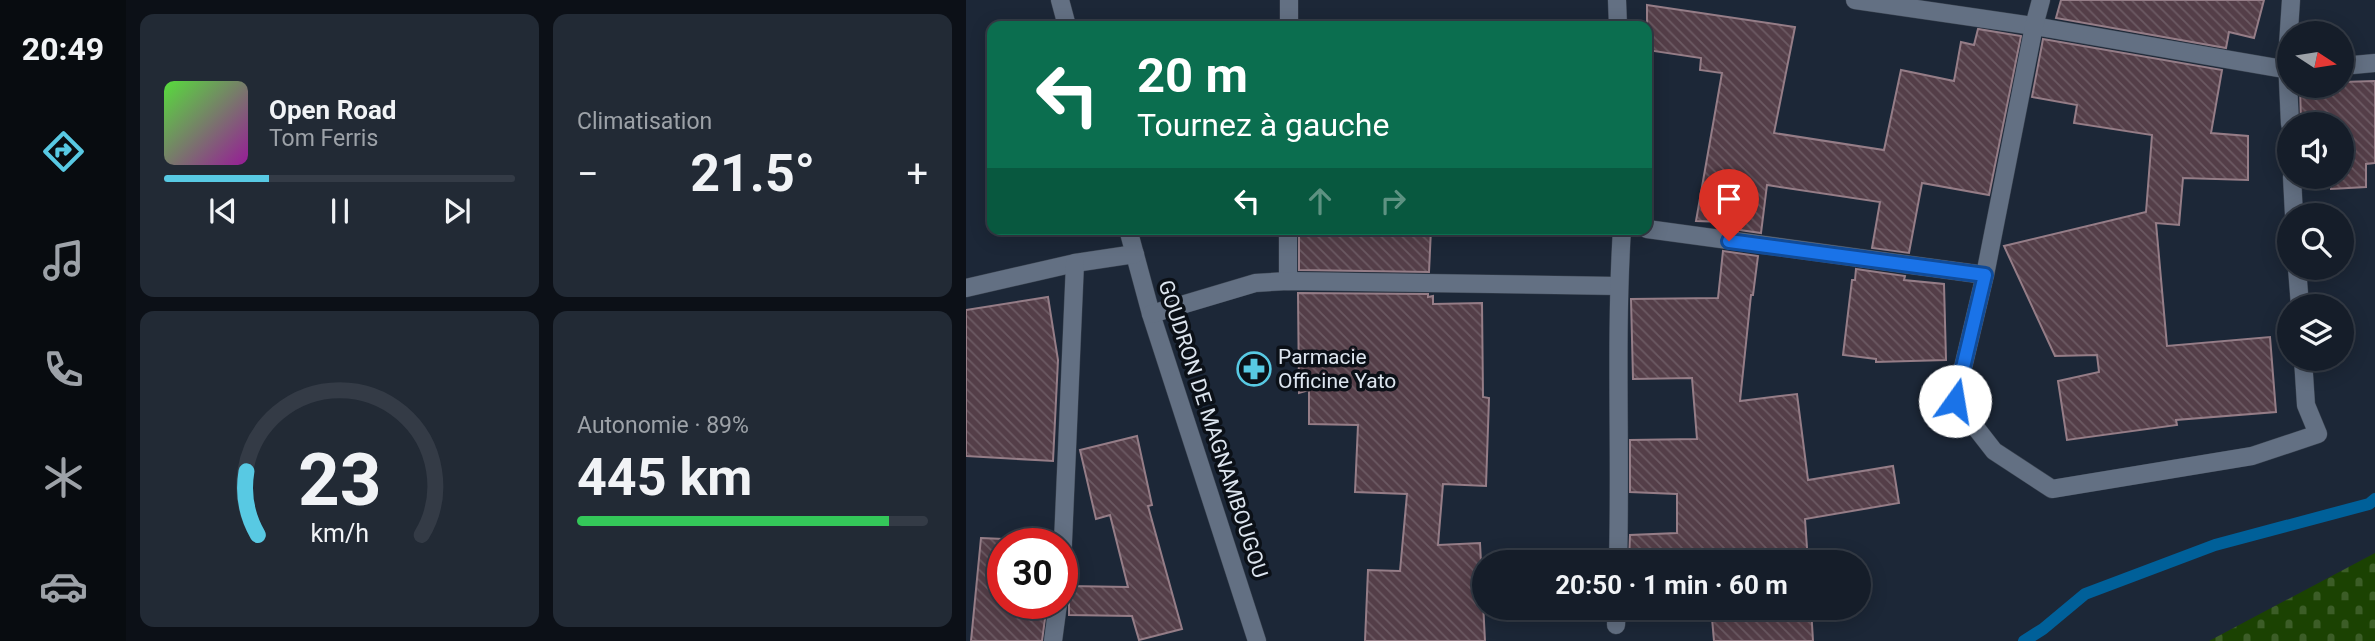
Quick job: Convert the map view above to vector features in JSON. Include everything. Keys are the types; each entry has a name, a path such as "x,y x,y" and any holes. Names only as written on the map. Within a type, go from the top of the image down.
{"street":[{"path":"1059,0 1065,21"},
{"path":"1289,0 1289,21"},
{"path":"1617,0 1618,21"},
{"path":"1855,0 2034,26 2277,69"},
{"path":"2041,0 1985,275 1955,401 1994,451 2052,489 2252,456 2318,434 2306,405 2304,371"},
{"path":"2290,21 2291,0"},
{"path":"2354,65 2375,63"},
{"path":"1652,230 1985,275"},
{"name":"GOUDRON DE MAGNAMBOUGOU","path":"1130,235 1151,314 1257,641"},
{"path":"1288,235 1288,281"},
{"path":"1618,550 1618,286 1622,235"},
{"path":"966,288 1075,263 1135,254"},
{"path":"1064,528 1075,263"},
{"path":"1151,314 1255,283 1288,281 1618,286"},
{"path":"1054,641 1056,619"}],"green space":[{"path":"2375,553 2375,641 2209,641"}],"building":[{"path":"2061,0 2264,0 2254,38 2229,32 2226,48 2056,18"},
{"path":"1647,5 1795,27 1774,133 1884,150 1901,70 1954,81 1961,42 1974,45 1978,29 2021,36 1989,195 1922,183 1909,253 1872,248 1880,202 1767,185 1761,233 1725,228 1726,222 1696,221 1722,73 1700,70 1701,58 1652,51 1652,21 1647,21"},
{"path":"2043,39 2222,70 2211,133 2248,136 2248,180 2183,178 2179,225 2156,223 2167,346 2270,337 2276,412 2176,420 2177,425 2067,440 2058,381 2099,372 2097,355 2055,356 2004,246 2146,212 2152,135 2074,123 2077,105 2032,97"},
{"path":"2375,81 2375,163 2366,164 2366,187 2354,188 2354,112 2301,112 2300,98 2354,98 2354,82"},
{"path":"1299,235 1431,235 1429,272 1299,270"},
{"path":"1723,251 1758,256 1751,295 1740,401 1797,394 1808,480 1893,466 1899,503 1805,519 1807,550 1629,550 1630,535 1677,533 1677,494 1630,492 1630,440 1697,439 1692,378 1633,379 1631,299 1718,298"},
{"path":"1856,269 1905,276 1904,280 1944,284 1946,360 1876,362 1876,359 1843,355 1852,280 1855,280"},
{"path":"1298,293 1428,294 1428,297 1433,296 1433,304 1482,303 1483,397 1489,398 1486,486 1443,484 1438,545 1480,543 1480,550 1472,550 1472,620 1484,620 1485,641 1365,641 1368,570 1400,571 1407,494 1355,492 1358,425 1309,424 1309,390 1299,393"},
{"path":"1048,297 1058,360 1053,461 966,456 966,310"},
{"path":"1137,436 1152,505 1148,506 1182,629 1139,640 1132,616 1078,615 1078,586 1128,587 1110,515 1096,519 1080,450"},
{"path":"981,538 987,538 987,619 1045,619 1042,641 971,641"},
{"path":"1712,620 1812,620 1813,641 1714,641"}],"waterway":[{"path":"2024,641 2085,594 2215,545 2369,504 2375,499"}],"place":[{"name":"Parmacie Officine Yato","path":"1254,369"}],"route":[{"path":"1729,241 1985,275 1955,401"}]}
